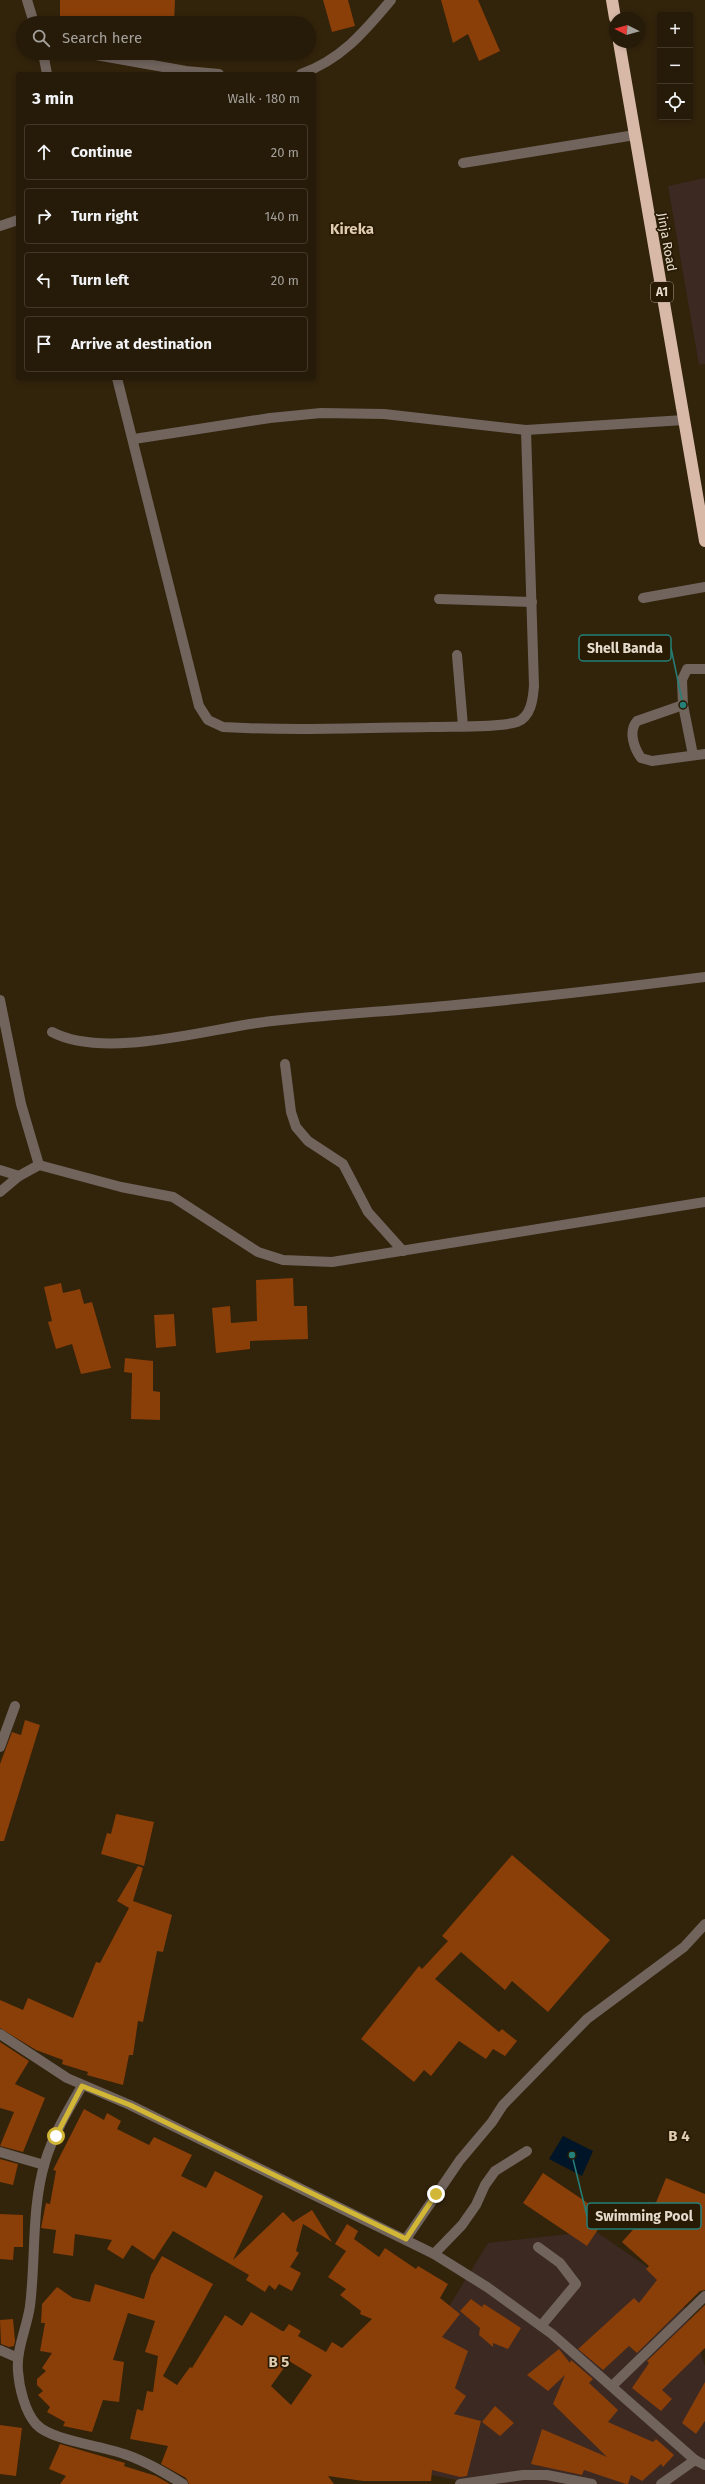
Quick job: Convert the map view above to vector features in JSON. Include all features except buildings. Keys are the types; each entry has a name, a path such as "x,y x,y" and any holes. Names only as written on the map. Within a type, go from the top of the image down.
{"highway":[{"path":"612,0 614,12"},
{"name":"Jinja Road","path":"620,48 705,541"}],"street":[{"path":"27,0 32,16"},
{"path":"307,72 321,67 358,39 391,0"},
{"path":"44,60 47,72"},
{"path":"124,60 197,72"},
{"path":"463,164 635,135"},
{"path":"0,226 16,221"},
{"path":"118,380 134,439 199,706 208,720 223,728 463,726 518,722 532,706 534,686 526,430"},
{"path":"134,439 270,418 356,412 526,430 684,420"},
{"path":"642,598 705,587"},
{"path":"438,598 532,602"},
{"path":"458,655 463,726"},
{"path":"693,755 682,705 684,674 687,670 705,669"},
{"path":"682,705 637,720 632,730 635,750 641,758 652,761 705,754"},
{"path":"52,1032 65,1039 84,1043 148,1042 257,1023 550,996 705,977"},
{"path":"0,1000 21,1104 39,1165"},
{"path":"285,1064 291,1112 296,1127 308,1141 343,1164 368,1212 403,1251"},
{"path":"0,1192 19,1176 39,1165 121,1187 173,1197 258,1252 283,1260 332,1262 705,1202"},
{"path":"0,1170 19,1176"},
{"path":"0,1747 15,1706"},
{"path":"406,2239 460,2160 492,2122 502,2105 587,2019 684,1947 705,1924"},
{"path":"0,2034 82,2086 130,2105 406,2239 488,2287 541,2326 612,2386 695,2460 705,2465"},
{"path":"82,2086 56,2136 44,2165 35,2219 30,2306 18,2358 19,2379 27,2409 37,2425 43,2430 55,2435 129,2455 184,2484"},
{"path":"434,2254 462,2225 476,2205 485,2185 495,2170 527,2151"},
{"path":"0,2152 44,2165"},
{"path":"538,2247 560,2263 576,2284 541,2326"},
{"path":"612,2386 705,2296"},
{"path":"0,2350 18,2358"},
{"path":"662,2484 695,2460"},
{"path":"460,2484 504,2477 541,2475 592,2484"}],"shaded area":[{"path":"705,178 705,364 699,365 668,186"},
{"path":"595,2231 678,2288 705,2366 705,2484 475,2484 422,2473 432,2334 488,2243"}],"water":[{"path":"563,2136 593,2151 582,2176 549,2159"}],"place":[{"name":"Shell Banda","path":"683,705"},
{"name":"Swimming Pool","path":"572,2155"}],"district":[{"name":"Kireka","path":"352,229"},
{"name":"B 4","path":"679,2136"},
{"name":"B 5","path":"279,2362"}],"route":[{"path":"56,2136 82,2086 130,2105 406,2239 436,2194"}]}
